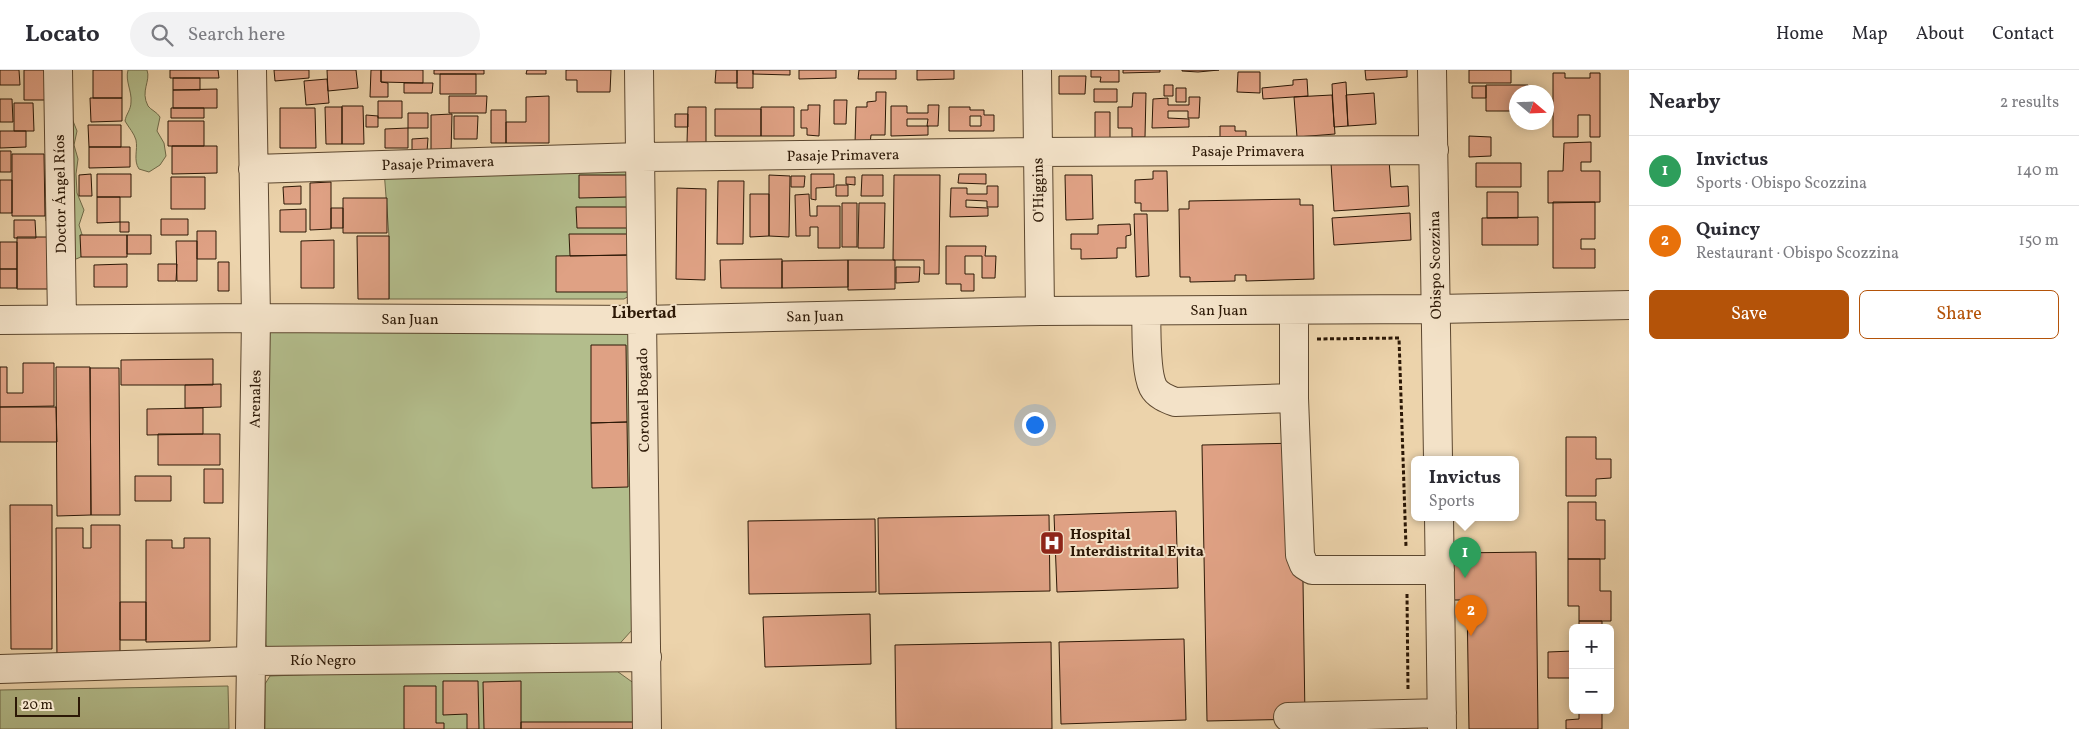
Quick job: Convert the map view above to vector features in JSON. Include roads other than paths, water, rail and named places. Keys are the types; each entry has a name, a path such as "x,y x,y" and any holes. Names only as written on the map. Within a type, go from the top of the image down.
{"street":[{"name":"Doctor Ángel Ríos","path":"58,70 62,319"},
{"name":"Arenales","path":"250,729 256,318 252,70"},
{"name":"Coronel Bogado","path":"640,70 647,729"},
{"name":"O'Higgins","path":"1037,70 1040,311"},
{"name":"Obispo Scozzina","path":"1432,70 1438,456"},
{"name":"Pasaje Primavera","path":"253,169 641,158 1038,152 1434,150"},
{"name":"San Juan","path":"0,320 256,318 642,320 1040,311 1436,309 1629,305"},
{"path":"1294,310 1294,398 1300,555 1304,565 1312,570 1440,570"},
{"path":"1146,311 1150,374 1153,388 1162,397 1175,402 1294,398"},
{"path":"1288,717 1408,714 1442,721 1439,521"},
{"name":"Río Negro","path":"0,669 251,661 647,657"}],"place":[{"name":"Hospital Interdistrital Evita","path":"1052,543"},
{"name":"Invictus","path":"1465,578"},
{"name":"Quincy","path":"1471,636"}],"district":[{"name":"Libertad","path":"644,312"}]}
